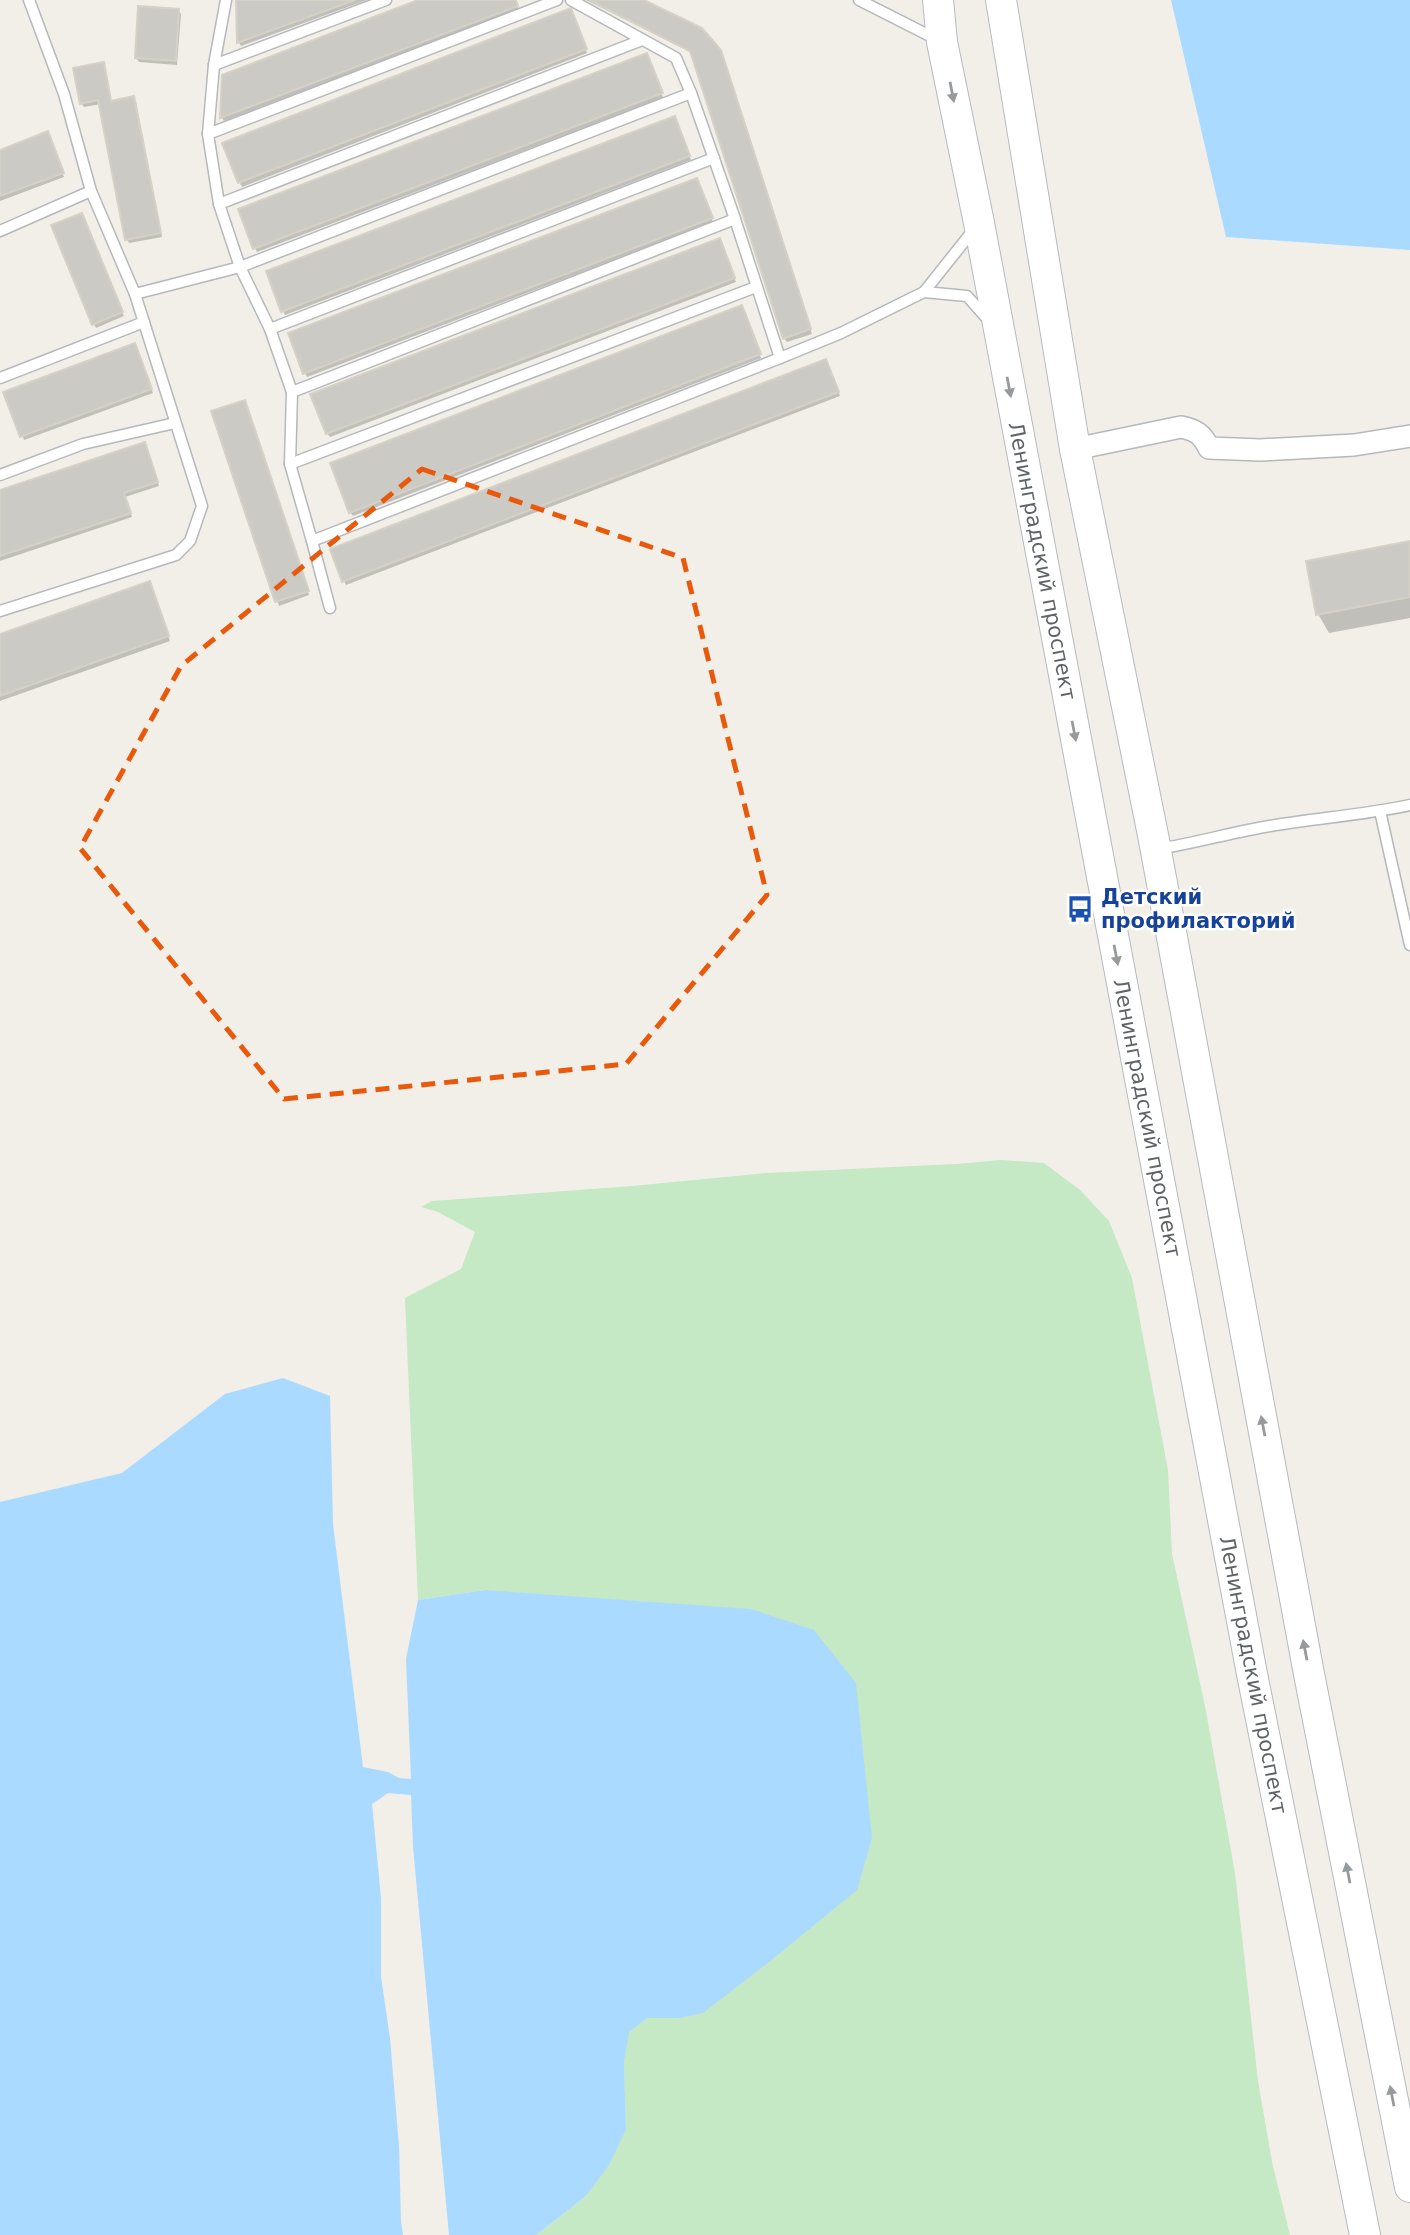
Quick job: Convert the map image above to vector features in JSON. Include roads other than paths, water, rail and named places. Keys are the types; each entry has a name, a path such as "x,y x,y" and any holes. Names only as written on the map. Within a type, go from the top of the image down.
{"main road":[{"name":"Ленинградский проспект","path":"938,0 942,42 979,223 1249,1660 1365,2235"},
{"path":"1001,0 1075,449 1156,849 1307,1660 1410,2187"}],"street":[{"path":"1075,449 1181,427 1195,430 1209,447 1260,450 1354,444 1410,436"}],"lane":[{"path":"0,611 176,555 190,541 202,506 135,294 91,191 64,94 29,0"},
{"path":"226,0 214,65 208,134 219,204 240,267 270,329 292,392 290,464 330,608"},
{"path":"214,65 386,0"},
{"path":"208,134 557,0"},
{"path":"571,0 676,58 714,158 780,358"},
{"path":"859,0 942,42"},
{"path":"219,204 642,40"},
{"path":"135,294 240,267 691,93"},
{"path":"270,329 714,158"},
{"path":"0,231 91,191"},
{"path":"292,392 735,219"},
{"path":"312,541 841,333 924,292 979,223"},
{"path":"290,464 756,287"},
{"path":"924,292 967,296 999,332"},
{"path":"0,378 144,322"},
{"path":"0,475 83,444 176,423"},
{"path":"1156,849 1187,845 1268,826 1410,805"},
{"path":"1380,811 1410,945"}],"water":[{"path":"1171,0 1410,0 1410,250 1226,237"},
{"path":"283,1378 330,1396 333,1524 363,1767 411,1779 406,1659 418,1600 485,1590 751,1609 814,1630 856,1683 872,1838 857,1890 703,2013 679,2018 647,2018 629,2032 624,2062 626,2129 609,2165 585,2197 536,2235 449,2235 413,1847 411,1795 388,1793 372,1804 381,1898 381,1977 390,2038 403,2235 0,2235 0,1502 122,1473 225,1394"}],"place":[{"name":"Детский профилакторий","path":"1080,909"}]}
